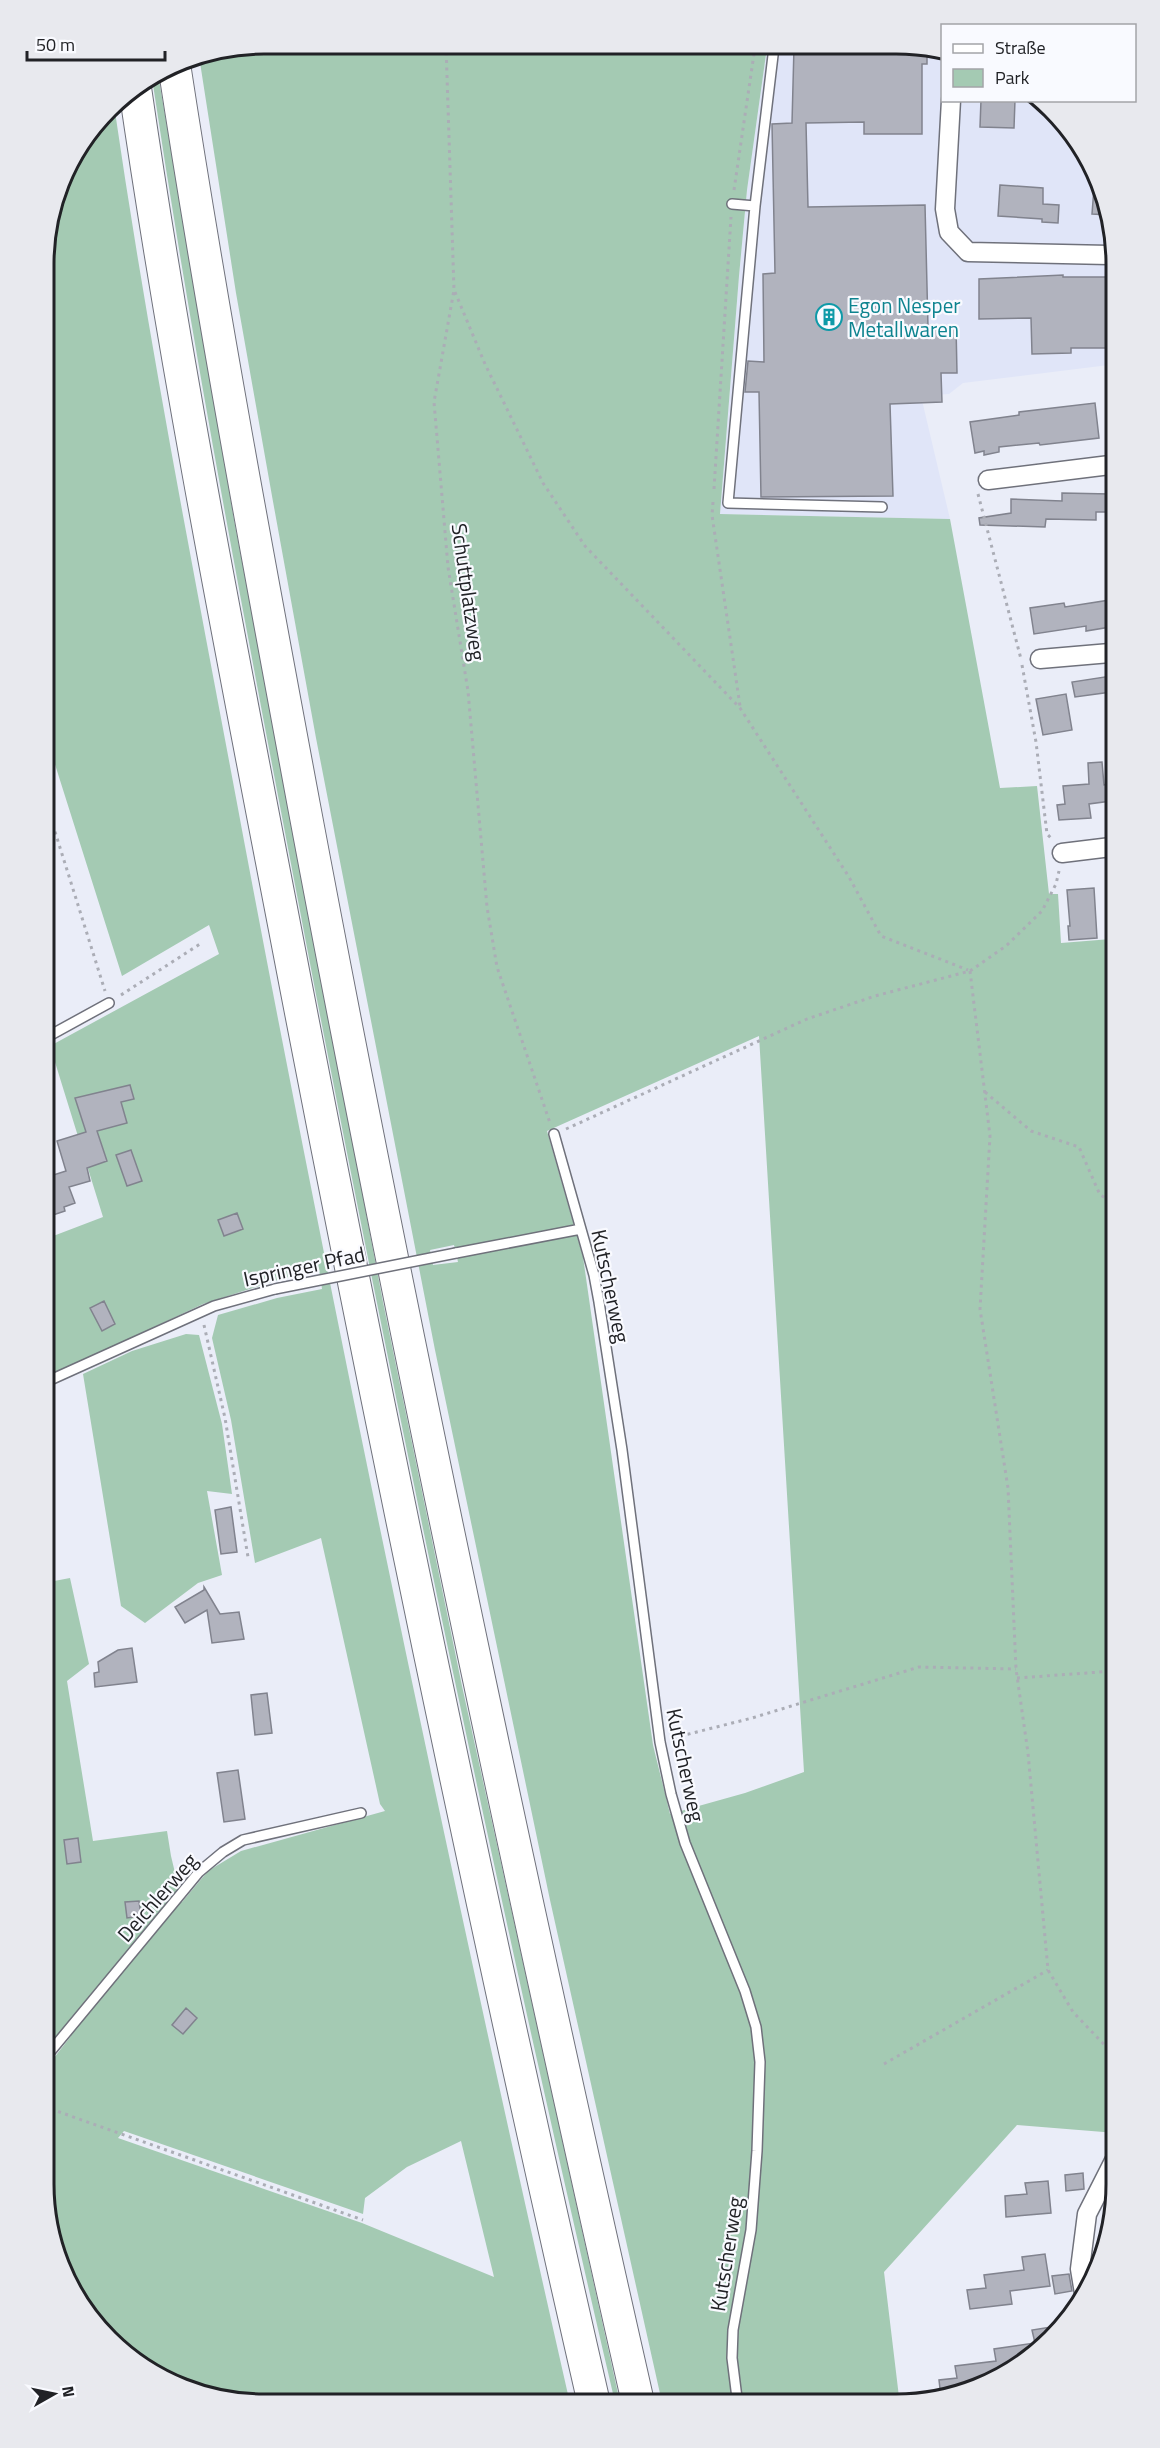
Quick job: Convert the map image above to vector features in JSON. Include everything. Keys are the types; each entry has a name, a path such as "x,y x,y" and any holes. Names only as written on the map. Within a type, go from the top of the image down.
{"highway":[{"path":"176,74 253,529 390,1247 552,2021 635,2394"},
{"path":"136,97 215,557 323,1129 413,1575 592,2394"}],"street":[{"path":"951,102 945,208 949,232 968,252 1106,255"},
{"path":"988,480 1106,465"},
{"path":"1040,659 1106,653"},
{"path":"1062,853 1106,848"},
{"path":"1082,2281 1080,2269 1087,2214 1106,2177"}],"lane":[{"path":"773,54 755,206 728,503 882,507"},
{"path":"732,204 755,206"},
{"path":"54,1033 109,1003"},
{"name":"Kutscherweg","path":"554,1134 594,1275 622,1450 660,1742 685,1843 745,1991 756,2027 760,2092 754,2204 732,2330 732,2366 736,2394"},
{"name":"Ispringer Pfad","path":"54,1378 200,1311 275,1289 581,1228"},
{"name":"Deichlerweg","path":"54,2047 199,1872 223,1852 243,1840 361,1813"}],"path":[{"name":"Schuttplatzweg","path":"446,54 454,290 434,402 448,567 468,691 487,907 497,966 554,1134"},
{"path":"740,708 712,515 732,204 755,54"},
{"path":"454,290 485,364 543,483 585,546 740,708 849,877 881,936 970,970"},
{"path":"554,1134 807,1019 875,996 970,970 1006,946 1042,911 1056,884 1062,853 1047,834 1036,742 1022,661 976,488 988,480"},
{"path":"54,828 109,1003 200,944"},
{"path":"970,970 990,1136 980,1309 1008,1488 1016,1669 1028,1753 1048,1970 1073,2012 1106,2046"},
{"path":"984,1092 1031,1131 1079,1147 1100,1195 1106,1198"},
{"path":"200,1311 225,1418 248,1557"},
{"path":"660,1742 752,1719 919,1667 1016,1669"},
{"path":"1017,1678 1106,1672"},
{"path":"884,2064 1048,1970"},
{"path":"54,2110 363,2220"}],"shaded area":[{"path":"766,54 909,54 937,58 941,59 941,102 1030,102 1054,126 1071,148 1090,184 1099,210 1106,251 1106,365 963,383 949,394 921,396 950,519 720,514 747,190"}],"green space":[{"path":"251,54 766,54 747,190 720,514 950,519 1000,788 1037,786 1049,894 1058,894 1061,943 1106,939 1106,2132 1017,2125 884,2272 899,2394 660,2394 550,1900 435,1350 316,738 236,293 200,64","holes":["759,1036 804,1772 745,1793 670,1814 653,1745 583,1257 547,1131","454,1245 458,1262 433,1265 430,1250"]},
{"path":"159,82 235,525 383,1302 462,1686 618,2394 613,2394 573,2221 420,1513 270,754 208,417 153,86"},
{"path":"116,116 143,291 176,476 282,1041 400,1624 568,2394 251,2394 210,2387 159,2366 126,2342 97,2312 82,2289 65,2251 54,2197 54,2058 71,2036 70,2025 54,2042 54,1581 70,1578 89,1664 67,1681 93,1841 167,1831 182,1902 208,1871 241,1851 385,1811 380,1804 321,1538 255,1563 231,1420 212,1338 218,1315 277,1298 322,1289 319,1270 281,1279 203,1304 54,1374 54,1236 103,1217 54,1059 54,1044 219,954 209,925 122,976 54,761 54,251 61,210 70,184 97,136","holes":["124,2131 363,2214 365,2198 407,2167 461,2141 494,2277 362,2223 118,2138"]},
{"path":"186,1334 199,1335 222,1424 232,1494 207,1491 222,1575 198,1583 145,1623 121,1606 83,1374 132,1351"}],"building":[{"name":"Egon Nesper Metallwaren","path":"794,54 909,54 927,57 927,64 922,64 922,134 864,134 864,122 806,123 808,207 925,205 928,327 956,326 957,373 941,373 942,402 890,404 893,496 761,497 759,392 745,392 748,361 764,362 763,274 775,273 772,124 792,123"},
{"path":"981,102 1015,102 1014,128 980,127"},
{"path":"1000,185 1043,188 1043,204 1059,205 1058,223 1042,222 1042,219 998,216"},
{"path":"1094,193 1100,214 1092,214"},
{"path":"1063,275 1063,277 1106,277 1106,348 1071,348 1071,353 1032,354 1031,318 979,319 979,279"},
{"path":"1095,403 1099,438 999,447 999,452 984,455 984,451 975,453 970,422 1019,415 1019,412"},
{"path":"1062,493 1106,494 1106,512 1096,512 1096,520 1046,519 1045,527 980,525 979,518 1011,513 1011,499 1062,501"},
{"path":"1106,601 1106,628 1086,631 1086,626 1034,634 1030,608 1064,603 1065,607"},
{"path":"1106,677 1106,693 1075,697 1072,682"},
{"path":"1066,694 1072,730 1043,735 1036,699"},
{"path":"1102,762 1106,802 1089,804 1091,818 1059,820 1057,805 1065,804 1063,786 1089,784 1088,763"},
{"path":"1094,888 1097,938 1069,940 1067,890"},
{"path":"130,1085 134,1099 121,1102 127,1123 97,1131 107,1161 87,1168 90,1181 69,1187 75,1203 64,1207 65,1211 54,1215 54,1175 66,1171 57,1141 86,1132 75,1098"},
{"path":"131,1150 142,1181 127,1186 116,1155"},
{"path":"237,1213 243,1229 224,1236 218,1220"},
{"path":"104,1301 115,1324 102,1331 90,1308"},
{"path":"231,1507 237,1552 221,1554 215,1510"},
{"path":"204,1587 220,1614 239,1612 244,1639 212,1643 207,1610 185,1623 175,1607 204,1590"},
{"path":"132,1648 137,1682 95,1687 94,1673 99,1672 98,1662 118,1650"},
{"path":"267,1693 272,1733 255,1735 251,1695"},
{"path":"238,1770 245,1819 224,1822 217,1773"},
{"path":"78,1838 81,1862 67,1864 64,1840"},
{"path":"139,1901 141,1916 127,1918 125,1902"},
{"path":"186,2008 197,2018 183,2034 172,2025"},
{"path":"1083,2173 1084,2189 1066,2191 1065,2175"},
{"path":"1048,2181 1051,2213 1006,2217 1005,2196 1027,2194 1025,2183"},
{"path":"1045,2254 1050,2286 1010,2291 1012,2304 970,2309 967,2290 986,2288 984,2275 1024,2270 1022,2257"},
{"path":"1069,2274 1072,2291 1055,2294 1052,2276"},
{"path":"1049,2327 1035,2341 1032,2330"},
{"path":"1032,2343 989,2372 940,2389 939,2380 957,2378 955,2366 996,2361 994,2349"}],"place":[{"name":"Egon Nesper Metallwaren","path":"829,317"}]}
